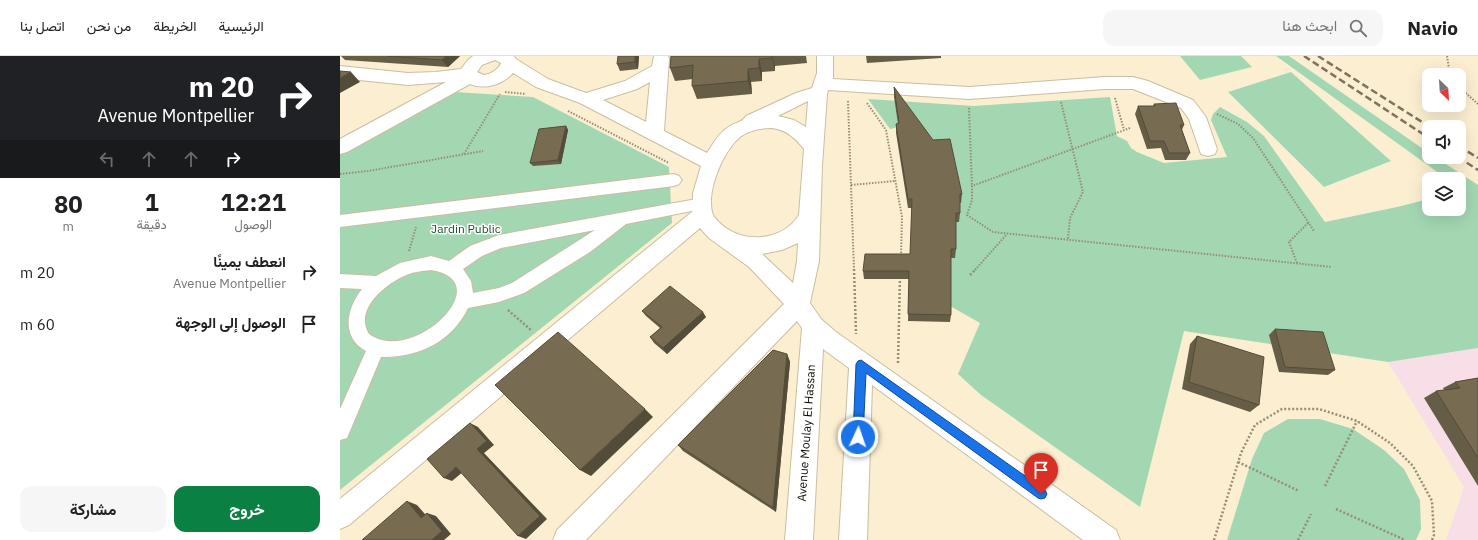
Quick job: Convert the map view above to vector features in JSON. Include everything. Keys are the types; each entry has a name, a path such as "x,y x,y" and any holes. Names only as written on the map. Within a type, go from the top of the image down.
{"street":[{"path":"340,147 469,75 472,65 487,56 491,56"},
{"path":"567,540 800,304 808,261 813,147 821,88 826,68 825,56"},
{"path":"498,85 506,72 504,59"},
{"path":"504,59 542,84 586,99 711,163"},
{"path":"586,99 631,85 660,62"},
{"path":"654,135 660,62"},
{"path":"340,72 408,79 469,75 480,81 498,85 542,84"},
{"path":"1106,540 861,364 813,326 800,304 740,248 711,228 703,209 705,178 711,163 725,141 733,133 756,118 821,88 969,93 1105,83 1142,85 1188,104 1197,117 1208,149"},
{"path":"744,127 756,123 782,123 793,127 801,133 813,147"},
{"path":"340,221 674,180"},
{"path":"452,268 476,251 499,242 625,218 703,209"},
{"path":"340,516 703,209"},
{"path":"723,237 741,244 758,247 781,241 798,232 810,217"},
{"path":"463,302 506,293 518,288 584,247 625,218"},
{"path":"431,263 442,264 452,268 460,274 464,282 465,292 463,302 449,322 439,332 427,340 400,349 387,350 376,348 366,343 359,336 355,329 356,315 361,304 379,283 405,268 431,263"},
{"path":"340,281 379,283"},
{"name":"Avenue Moulay El Hassan","path":"799,540 813,326"},
{"path":"340,431 376,348"},
{"path":"853,540 861,364"}],"path":[{"path":"1447,56 1449,68"},
{"path":"464,154 498,85"},
{"path":"1466,93 1478,104"},
{"path":"848,96 856,337"},
{"path":"1060,97 1083,192 1070,218 1068,239"},
{"path":"866,102 886,130 902,217 901,263"},
{"path":"969,103 972,200 967,215 993,232 1332,267"},
{"path":"1215,113 1238,124 1253,138 1314,231"},
{"path":"972,186 1130,128"},
{"path":"340,174 368,171 483,151"},
{"path":"851,185 896,181"},
{"path":"405,268 420,211"},
{"path":"1297,263 1289,242 1309,222"},
{"path":"970,275 1008,233"},
{"path":"892,363 898,367 900,271"},
{"path":"492,296 532,331"},
{"path":"1214,540 1238,462 1255,424 1282,409 1319,409 1357,421 1390,443 1413,466 1432,501 1434,535 1432,540"},
{"path":"1325,486 1357,421"},
{"path":"1238,462 1299,491"},
{"path":"1336,508 1405,540"},
{"path":"1298,540 1311,514"}],"shaded area":[{"path":"1478,348 1478,540 1446,540 1464,487 1388,362"}],"green space":[{"path":"1180,56 1241,56 1252,67 1200,80"},
{"path":"1276,56 1289,56 1422,148 1422,161"},
{"path":"1291,72 1391,161 1324,187 1228,92"},
{"name":"Jardin Public","path":"455,92 533,97 669,167 672,223 340,490 340,154"},
{"path":"1110,97 1117,136 1127,141 1131,148 1137,152 1164,163 1227,157 1211,120 1213,114 1220,107 1247,122 1264,136 1325,222 1422,201 1422,216 1466,216 1466,177 1478,185 1478,348 1388,362 1184,331 1140,507 981,395 958,374 980,323 950,306 950,258 952,235 959,203 961,203 899,127 890,129 868,99 974,106"},
{"path":"1426,164 1446,164 1458,172 1437,172"},
{"path":"1288,419 1320,419 1353,429 1384,450 1404,469 1420,500 1421,529 1416,540 1227,540 1252,459 1264,433"}],"building":[{"path":"387,56 446,56 442,60"},
{"path":"618,56 635,56 635,62 617,64"},
{"path":"671,56 772,56 772,58 759,59 759,68 748,69 748,81 692,86 693,65 670,68"},
{"path":"340,71 351,72 340,78"},
{"path":"894,87 933,140 950,139 962,194 960,194 960,213 956,213 956,249 951,249 951,315 908,314 909,271 863,271 865,254 910,254 912,199 908,199 896,124 899,123"},
{"path":"1176,103 1184,125 1180,125 1190,153 1169,153 1164,141 1150,141 1138,106 1155,106 1154,104"},
{"path":"566,126 558,160 530,163 539,129"},
{"path":"670,286 703,312 663,348 650,337 662,327 642,311"},
{"path":"1275,329 1323,332 1335,370 1285,367"},
{"path":"558,332 645,409 580,470 495,385"},
{"path":"1197,336 1264,357 1259,405 1189,382"},
{"path":"773,350 787,354 773,508 678,445"},
{"path":"1478,378 1478,458 1436,391 1460,388 1455,382"},
{"path":"470,423 487,441 477,449 540,516 518,536 456,467 444,478 427,459"},
{"path":"407,501 421,518 427,513 442,531 432,540 362,540"}],"railway":[{"path":"1304,56 1422,133"},
{"path":"1318,56 1422,122"},
{"path":"1466,150 1478,158"},
{"path":"1466,162 1478,170"}],"route":[{"path":"858,437 861,364 1041,494"}]}
